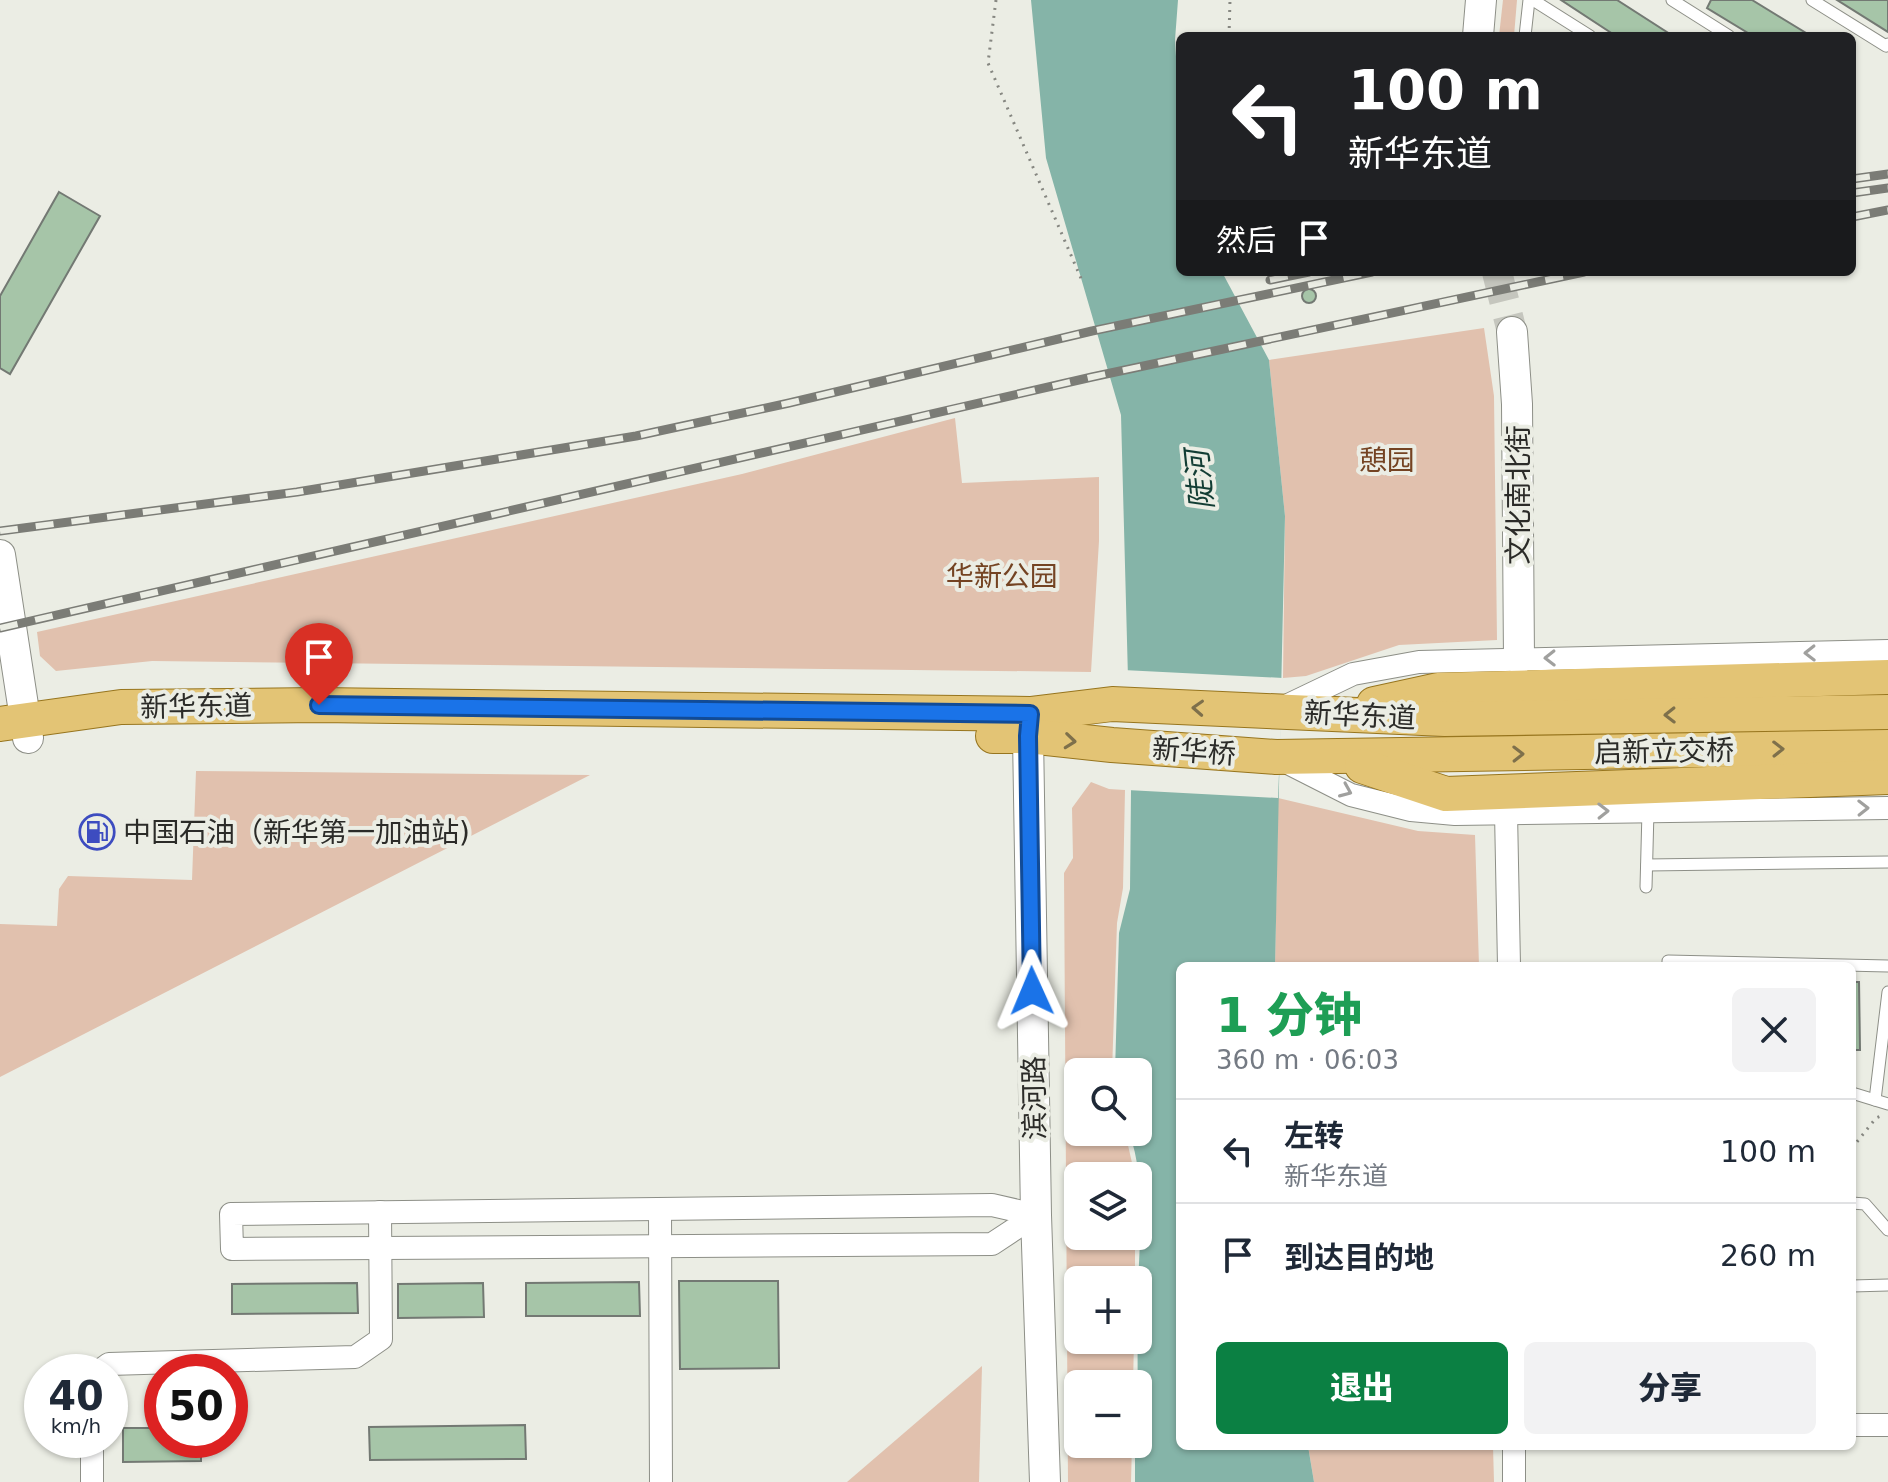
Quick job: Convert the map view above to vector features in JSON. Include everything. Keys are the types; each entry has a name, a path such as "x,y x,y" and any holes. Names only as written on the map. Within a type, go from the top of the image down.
{"main road":[{"path":"1478,32 1481,0"},
{"name":"文化南北街","path":"1512,332 1517,404 1519,658"},
{"path":"0,555 13,731"},
{"path":"1331,713 1438,690 1888,677"},
{"name":"新华东道","path":"1029,725 1112,704"},
{"name":"新华桥","path":"1112,704 1276,711"},
{"name":"新华东道","path":"1276,711 1445,719"},
{"name":"启新立交桥","path":"1445,719 1888,712"},
{"name":"新华东道","path":"13,731 293,726 1029,725 1112,745"},
{"name":"滨河路","path":"1029,725 1036,1215 1045,1482"},
{"name":"新华桥","path":"1112,745 1276,757"},
{"name":"启新立交桥","path":"1440,755 1888,747"},
{"name":"新华东道","path":"1276,757 1440,755"},
{"name":"启新立交桥","path":"1335,757 1446,794 1888,777"}],"street":[{"path":"1276,711 1353,674 1419,662 1888,651"},
{"path":"1276,757 1351,795 1411,810 1455,814 1888,808"},
{"path":"1506,812 1509,962"},
{"path":"992,1205 1036,1215 992,1244 232,1249 231,1214 992,1205"},
{"path":"660,1209 661,1482"},
{"path":"128,1363 355,1357 381,1339 380,1212"},
{"path":"1856,1425 1888,1425"},
{"path":"1514,1450 1514,1482"},
{"path":"92,1458 92,1482"}],"lane":[{"path":"1526,32 1531,0 1583,32"},
{"path":"1812,0 1886,46 1888,44"},
{"path":"1680,2 1710,31"},
{"path":"1646,887 1649,810"},
{"path":"1647,865 1888,862"},
{"path":"1668,962 1712,962"},
{"path":"1856,965 1888,966"},
{"path":"1875,1100 1884,1058 1888,992"},
{"path":"1856,1094 1888,1104"},
{"path":"1856,1203 1865,1204 1888,1230"},
{"path":"1856,1286 1888,1285"}],"path":[{"path":"996,0 988,63 1083,283"},
{"path":"1229,32 1230,0"},
{"path":"1856,1143 1876,1118 1888,1114"}],"green space":[{"path":"1503,0 1517,0 1514,32 1499,32"},
{"name":"憩园","path":"1484,328 1494,396 1497,640 1399,645 1306,676 1283,678 1285,516 1269,360"},
{"name":"华新公园","path":"955,418 962,483 1099,477 1099,541 1091,672 152,661 56,671 40,656 37,632 742,474"},
{"path":"196,771 590,775 0,1077 0,924 57,926 59,889 68,876 192,880"},
{"path":"1091,782 1109,789 1125,790 1123,888 1117,923 1112,1058 1065,1058 1064,873 1073,858 1072,808"},
{"path":"1278,798 1418,831 1475,835 1479,962 1275,962"},
{"path":"1066,1146 1128,1146 1132,1162 1066,1162"},
{"path":"1066,1250 1135,1250 1135,1266 1067,1266"},
{"path":"1067,1354 1134,1354 1133,1370 1067,1370"},
{"path":"982,1366 979,1482 847,1482"},
{"path":"1309,1450 1493,1450 1494,1482 1314,1482"},
{"path":"1068,1458 1132,1458 1131,1482 1068,1482"}],"water":[{"name":"陡河","path":"1031,0 1178,0 1175,40 1176,276 1224,276 1269,360 1285,516 1275,962 1176,962 1176,1450 1309,1450 1314,1482 1135,1482 1135,1458 1152,1458 1152,1370 1138,1370 1138,1354 1152,1354 1152,1266 1139,1266 1140,1250 1152,1250 1152,1162 1137,1162 1133,1146 1152,1146 1152,1058 1115,1058 1119,933 1130,889 1131,791 1121,415 1046,158"}],"pier":[{"path":"1123,670 1283,678 1278,798 1127,790"}],"building":[{"path":"1561,0 1617,0 1667,32 1610,32"},
{"path":"1711,0 1752,0 1804,32 1746,32 1707,8"},
{"path":"1837,0 1888,0 1888,32"},
{"path":"59,192 100,216 10,374 0,368 0,296"},
{"path":"1309,289 1316,296 1309,303 1302,296"},
{"path":"1856,982 1859,982 1860,1050 1856,1050"},
{"path":"679,1281 778,1281 779,1368 680,1369"},
{"path":"639,1282 640,1316 526,1316 526,1283"},
{"path":"357,1283 358,1313 232,1314 232,1284"},
{"path":"483,1283 484,1317 398,1318 398,1284"},
{"path":"525,1425 526,1459 370,1460 369,1427"},
{"path":"128,1428 144,1428 144,1458 201,1458 201,1461 123,1462 123,1458 128,1458"}],"tunnel":[{"path":"1498,276 1512,332"}],"railway":[{"path":"1856,178 1888,174"},
{"path":"1856,192 1888,188"},
{"path":"1856,216 1888,210"},
{"path":"1270,280 1290,276"},
{"path":"0,531 297,492 636,436 1092,331 1353,276"},
{"path":"0,628 1092,377 1565,276"}],"place":[{"name":"中国石油（新华第一加油站)","path":"97,832"}],"route":[{"path":"319,705 1030,714 1032,991"}]}
